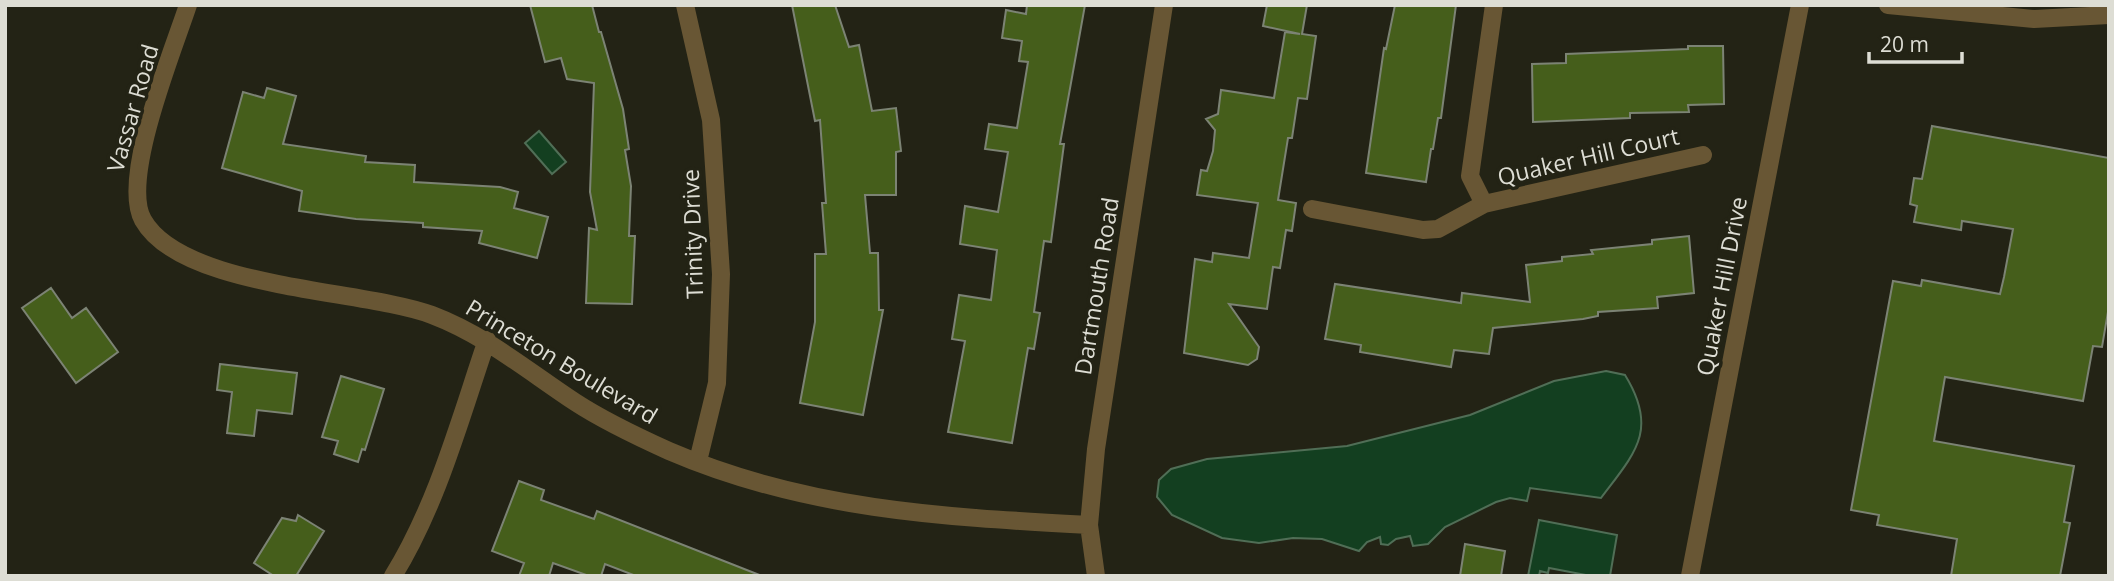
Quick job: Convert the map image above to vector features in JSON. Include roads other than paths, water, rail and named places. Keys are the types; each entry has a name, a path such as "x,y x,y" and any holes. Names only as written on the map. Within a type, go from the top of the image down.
{"street":[{"name":"Vassar Road","path":"146,224 137,204 137,174 188,5"},
{"name":"Trinity Drive","path":"685,5 711,120 721,274 716,383 698,461"},
{"name":"Dartmouth Road","path":"1096,576 1089,526 1098,437 1164,5"},
{"name":"Quaker Hill Court","path":"1485,204 1471,176 1494,5"},
{"name":"Quaker Hill Drive","path":"1690,576 1800,5"},
{"path":"1888,5 2034,19 2109,15"},
{"name":"Quaker Hill Court","path":"1312,209 1423,230 1438,229 1485,204 1703,155"},
{"name":"Princeton Boulevard","path":"146,224 151,233 190,258 298,289 410,308 459,326 486,340 579,404 670,451 730,474 816,499 902,513 1089,526"},
{"path":"393,576 407,553 444,467 486,340"}]}
